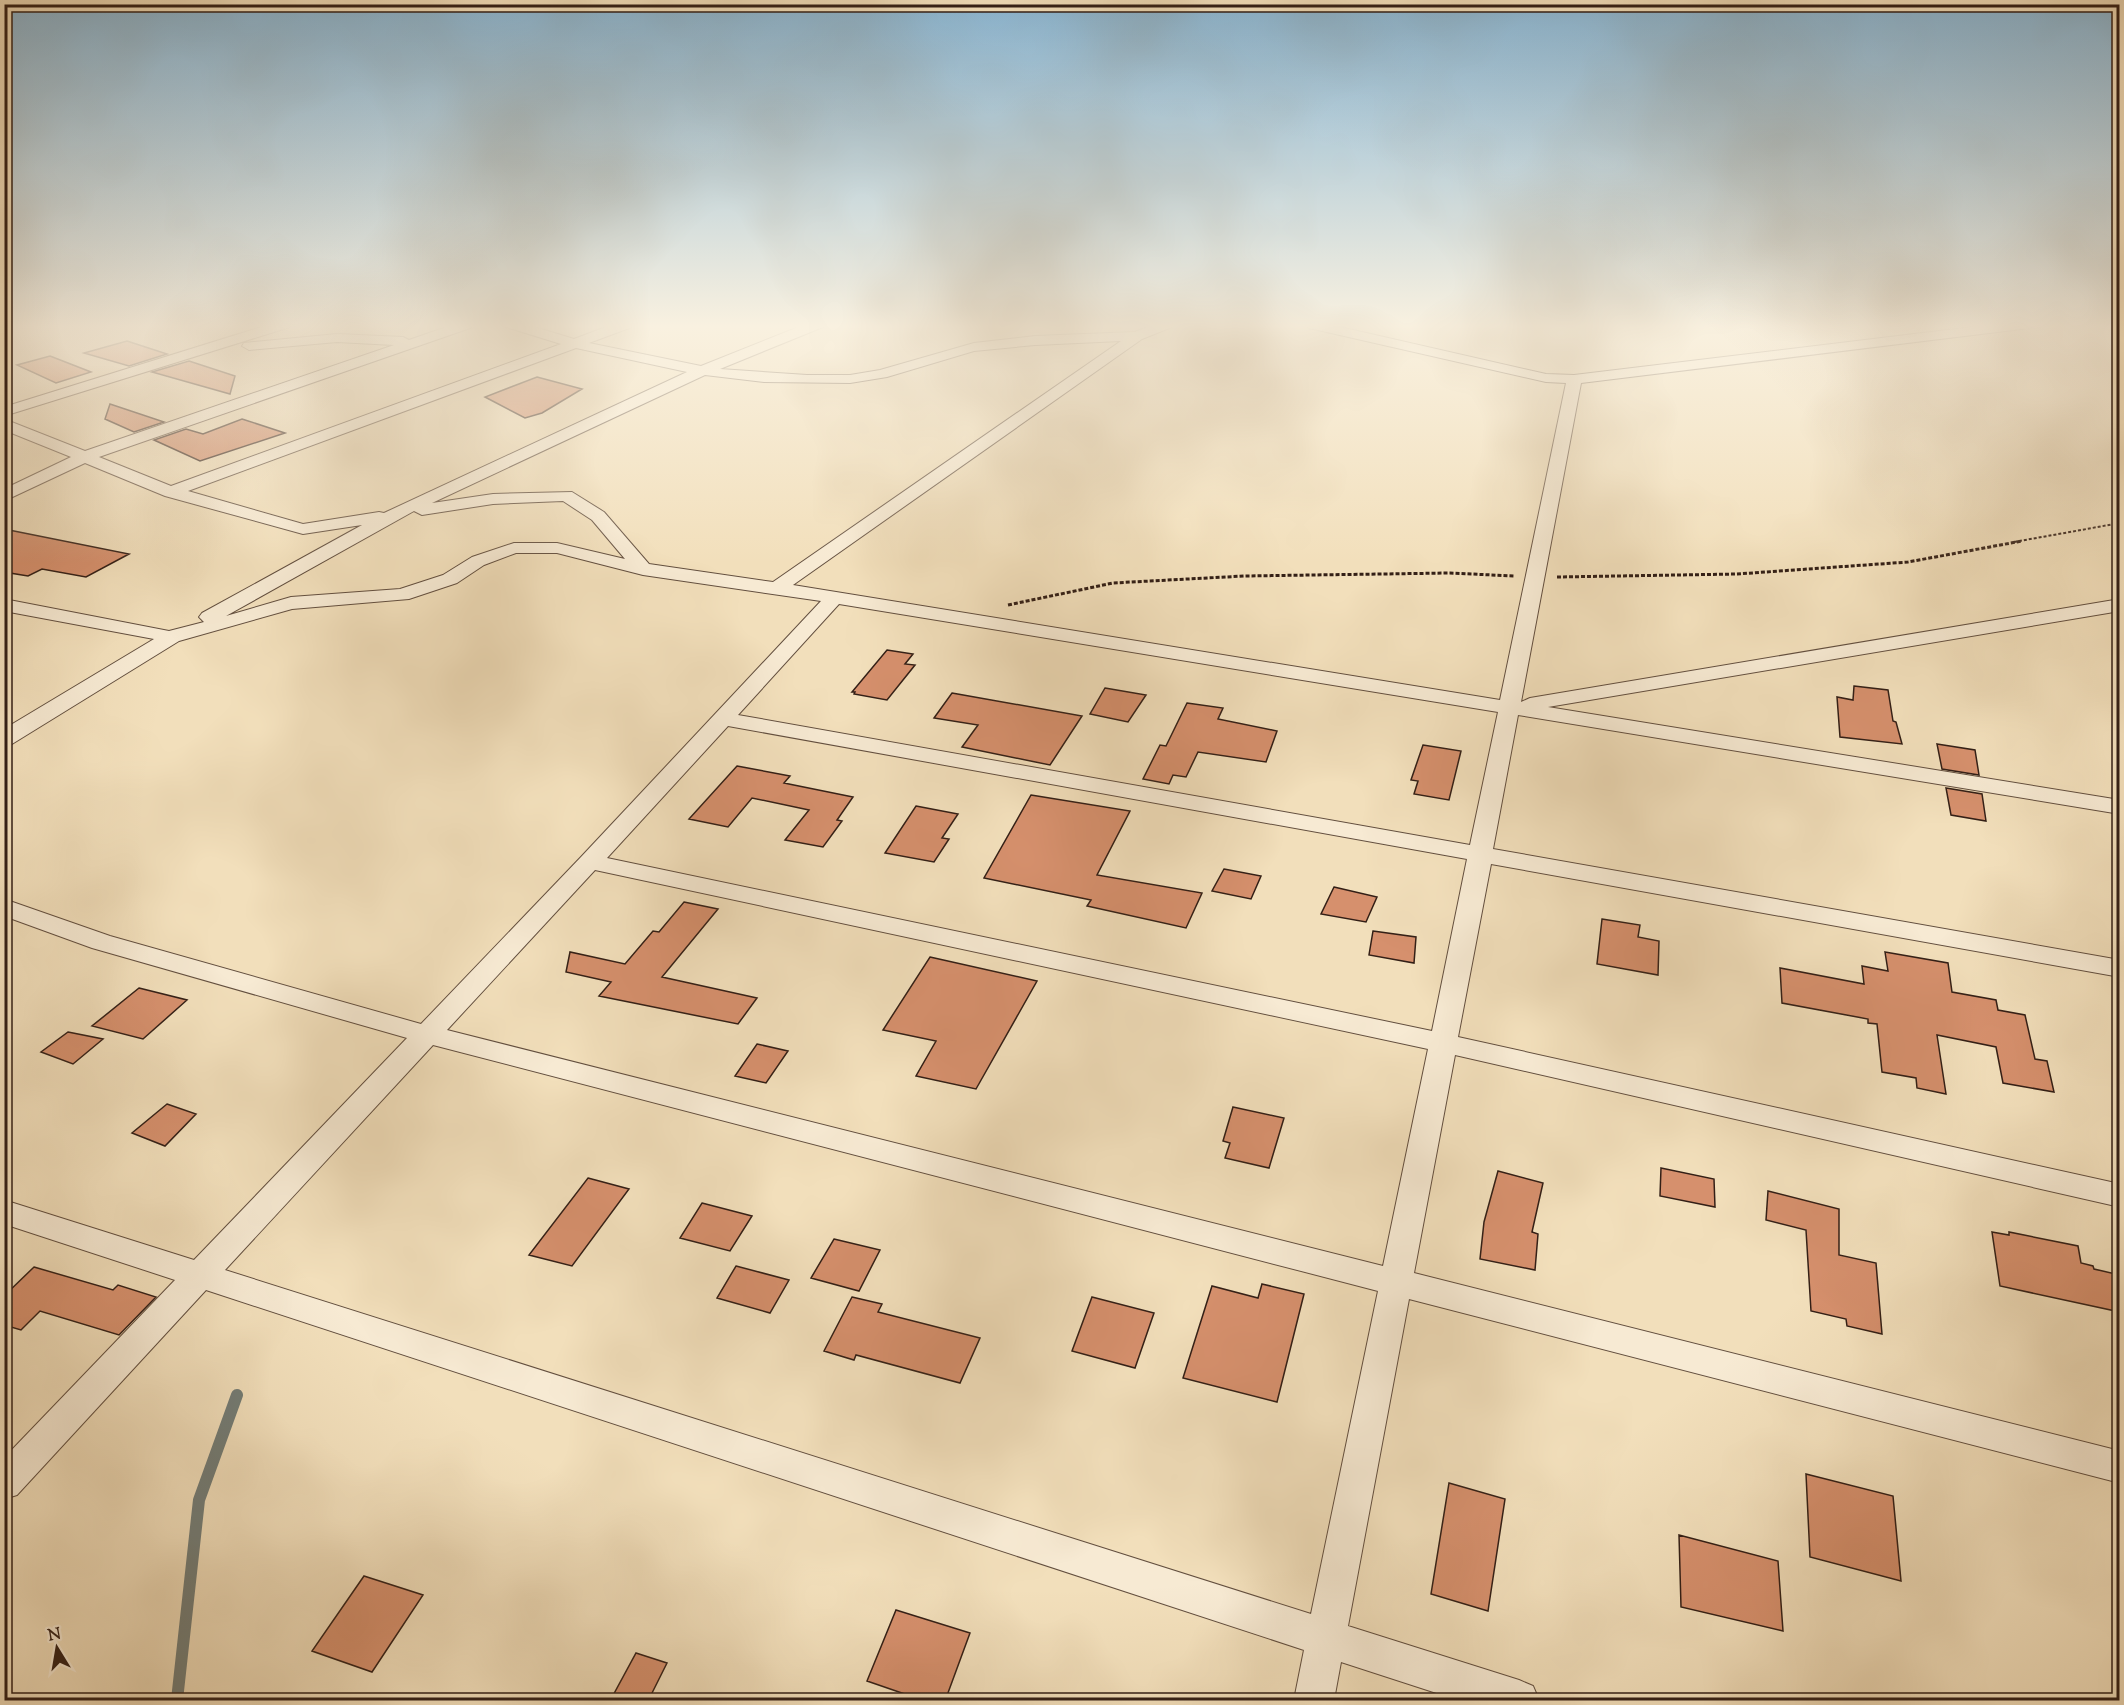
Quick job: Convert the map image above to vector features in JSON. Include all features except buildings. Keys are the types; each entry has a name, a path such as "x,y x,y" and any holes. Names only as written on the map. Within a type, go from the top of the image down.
{"street":[{"path":"4,412 31,404"},
{"path":"4,496 84,457 237,404"},
{"path":"171,492 411,404"},
{"path":"4,739 14,725 395,514 632,404"},
{"path":"777,588 1040,404"},
{"path":"1314,1701 1569,404"},
{"path":"4,424 171,492 303,529 493,499 566,496 597,516 643,569"},
{"path":"4,606 172,637 291,603 402,595 450,579 478,561 514,548 557,549 643,569 777,588 2120,807"},
{"path":"4,1483 425,1034 590,862 834,598"},
{"path":"1510,708 2120,604"},
{"path":"721,718 2120,969"},
{"path":"590,862 1444,1043 2120,1196"},
{"path":"4,907 101,942 425,1034 2120,1467"},
{"path":"4,1212 1519,1701"}],"waterway":[{"path":"177,1700 199,1500 237,1395"}]}
